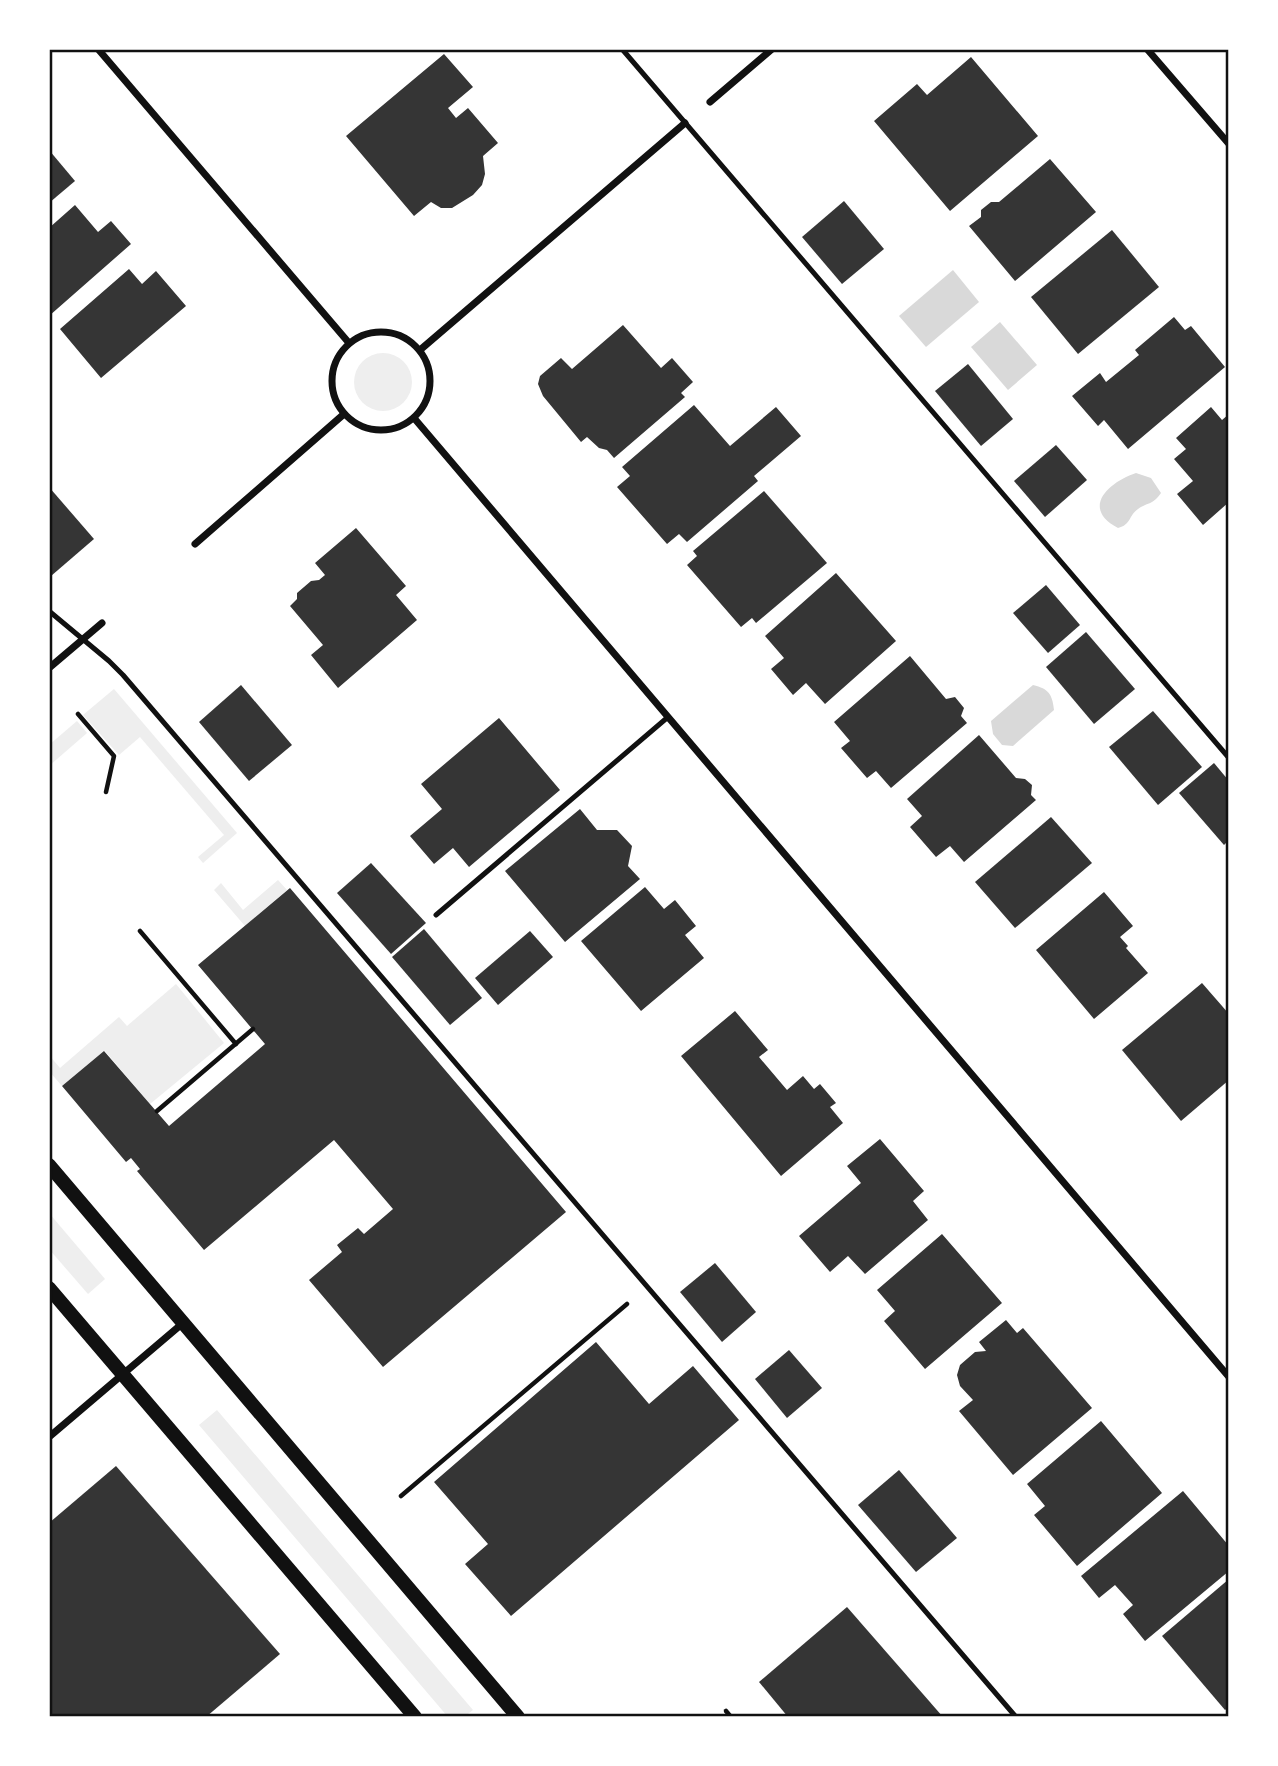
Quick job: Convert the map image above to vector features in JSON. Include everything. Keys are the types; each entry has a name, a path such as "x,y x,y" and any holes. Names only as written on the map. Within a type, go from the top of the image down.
{"main road":[{"path":"49,1166 518,1717"},
{"path":"49,1288 415,1717"}],"street":[{"path":"98,49 349,344"},
{"path":"710,102 772,49"},
{"path":"1147,49 1229,144"},
{"path":"420,350 685,123"},
{"path":"377,331 408,339 420,350 431,378 430,392 424,406 414,418 387,430 356,424 344,414 336,401 332,386 333,370 339,355 349,344 363,335 377,331"},
{"path":"195,544 344,414"},
{"path":"414,418 1229,1377"},
{"path":"49,668 102,623"},
{"path":"49,1437 183,1323"}],"lane":[{"path":"622,49 1229,758"},
{"path":"49,611 123,675 1016,1717"},
{"path":"436,915 668,716"}],"path":[{"path":"78,714 114,756 106,792"},
{"path":"139,931 236,1044"},
{"path":"156,1111 253,1029"},
{"path":"401,1496 648,1287"},
{"path":"726,1711 731,1717"}],"shaded area":[{"path":"953,270 979,302 926,347 899,316"},
{"path":"1000,322 1037,365 1008,390 971,347"},
{"path":"377,353 389,353 404,361 412,376 412,388 404,403 389,411 377,411 362,403 354,388 354,376 362,361"},
{"path":"1136,473 1151,478 1161,493 1138,509 1125,525 1118,528 1101,512 1100,504 1108,489"},
{"path":"1033,685 1049,693 1054,710 1013,746 1002,745 993,734 991,721"},
{"path":"114,689 237,833 203,863 198,857 224,835 140,737 119,755 83,715"},
{"path":"77,721 87,733 49,766 49,745"},
{"path":"278,880 287,890 245,926 214,890 221,883 243,910"},
{"path":"176,984 224,1043 150,1104 105,1051 62,1086 49,1071 49,1055 60,1068 119,1017 127,1026"},
{"path":"49,1213 105,1279 88,1294 49,1249"},
{"path":"217,1410 473,1710 464,1717 448,1717 199,1425"}],"building":[{"path":"444,54 473,87 448,108 456,118 468,108 498,143 483,156 485,174 482,185 473,195 452,208 441,208 431,202 414,216 346,136"},
{"path":"971,57 1038,136 950,211 874,121 917,84 927,95"},
{"path":"49,150 75,181 49,203"},
{"path":"1050,159 1096,212 1015,281 969,226 981,217 981,210 991,202 999,202"},
{"path":"844,201 884,249 842,284 802,237"},
{"path":"75,205 98,232 111,221 131,244 49,316 49,228"},
{"path":"1112,230 1159,287 1078,354 1031,297"},
{"path":"129,269 142,284 156,271 186,306 101,378 60,329"},
{"path":"1174,317 1185,330 1191,326 1225,367 1128,449 1104,420 1098,426 1072,396 1100,373 1106,382 1139,355 1135,350"},
{"path":"623,325 661,368 672,358 693,382 681,393 685,397 614,458 587,437 581,442 543,396 538,384 540,376 561,358 572,369"},
{"path":"968,364 1013,419 981,446 935,391"},
{"path":"694,405 730,446 776,407 801,436 754,476 758,481 687,542 679,534 667,544 617,487 630,476 622,467"},
{"path":"1211,407 1222,420 1229,414 1229,502 1203,525 1177,494 1193,481 1174,459 1186,449 1176,438"},
{"path":"1056,445 1087,480 1045,517 1014,481"},
{"path":"49,487 94,539 51,576 49,574"},
{"path":"764,491 827,563 756,623 752,618 741,627 687,565 697,556 693,551"},
{"path":"356,528 406,586 396,595 417,620 338,688 311,655 323,645 290,606 297,599 297,593 311,581 319,580 325,575 315,563"},
{"path":"836,573 896,641 825,704 806,683 793,695 771,669 784,658 765,636"},
{"path":"1046,585 1080,625 1048,653 1013,613"},
{"path":"1086,632 1135,689 1094,724 1046,667"},
{"path":"910,656 946,699 955,697 964,708 961,716 967,723 891,788 876,771 867,778 841,748 850,741 834,722"},
{"path":"241,685 292,745 249,781 199,722"},
{"path":"1153,711 1202,767 1158,805 1109,747"},
{"path":"499,718 560,790 469,867 453,848 434,864 410,836 442,809 421,784"},
{"path":"979,735 1016,778 1025,779 1032,785 1031,795 1036,800 964,862 950,846 936,857 910,827 922,816 907,799"},
{"path":"1214,763 1229,781 1229,840 1224,845 1179,793"},
{"path":"580,809 597,830 617,830 632,846 628,866 640,879 565,942 505,871"},
{"path":"1051,817 1092,863 1015,928 975,882"},
{"path":"371,863 426,923 391,954 337,893"},
{"path":"645,887 664,909 675,900 696,926 685,935 704,958 641,1011 581,941"},
{"path":"290,888 566,1212 383,1367 309,1280 342,1252 337,1245 358,1228 364,1234 393,1209 334,1140 204,1250 137,1171 140,1169 131,1158 126,1162 62,1086 104,1051 169,1126 265,1044 198,965"},
{"path":"1104,892 1133,926 1120,937 1148,973 1094,1019 1036,950"},
{"path":"424,929 482,998 450,1025 392,957"},
{"path":"530,931 553,957 498,1005 475,978"},
{"path":"1202,983 1229,1014 1229,1080 1181,1121 1122,1050"},
{"path":"735,1011 768,1050 759,1057 787,1090 803,1076 814,1089 820,1084 836,1103 830,1107 843,1123 781,1176 681,1056"},
{"path":"880,1139 924,1191 913,1201 928,1220 865,1274 848,1256 830,1272 799,1236 861,1183 847,1166"},
{"path":"942,1234 1002,1303 925,1369 884,1321 895,1311 877,1290"},
{"path":"715,1263 756,1312 722,1342 680,1292"},
{"path":"1006,1320 1017,1333 1023,1328 1092,1408 1013,1475 959,1411 973,1400 960,1386 957,1375 960,1365 975,1352 986,1351 979,1342"},
{"path":"596,1342 649,1404 693,1366 739,1420 511,1616 465,1564 488,1544 434,1482"},
{"path":"789,1350 822,1388 787,1418 755,1379"},
{"path":"1101,1421 1162,1493 1077,1566 1034,1515 1045,1506 1027,1484"},
{"path":"116,1466 280,1654 206,1717 49,1717 49,1523"},
{"path":"899,1470 957,1538 916,1572 858,1505"},
{"path":"1183,1491 1229,1546 1229,1571 1145,1641 1123,1614 1133,1605 1115,1585 1099,1598 1081,1576"},
{"path":"1229,1579 1229,1707 1225,1710 1162,1636"},
{"path":"847,1607 943,1717 788,1717 759,1682"}]}
